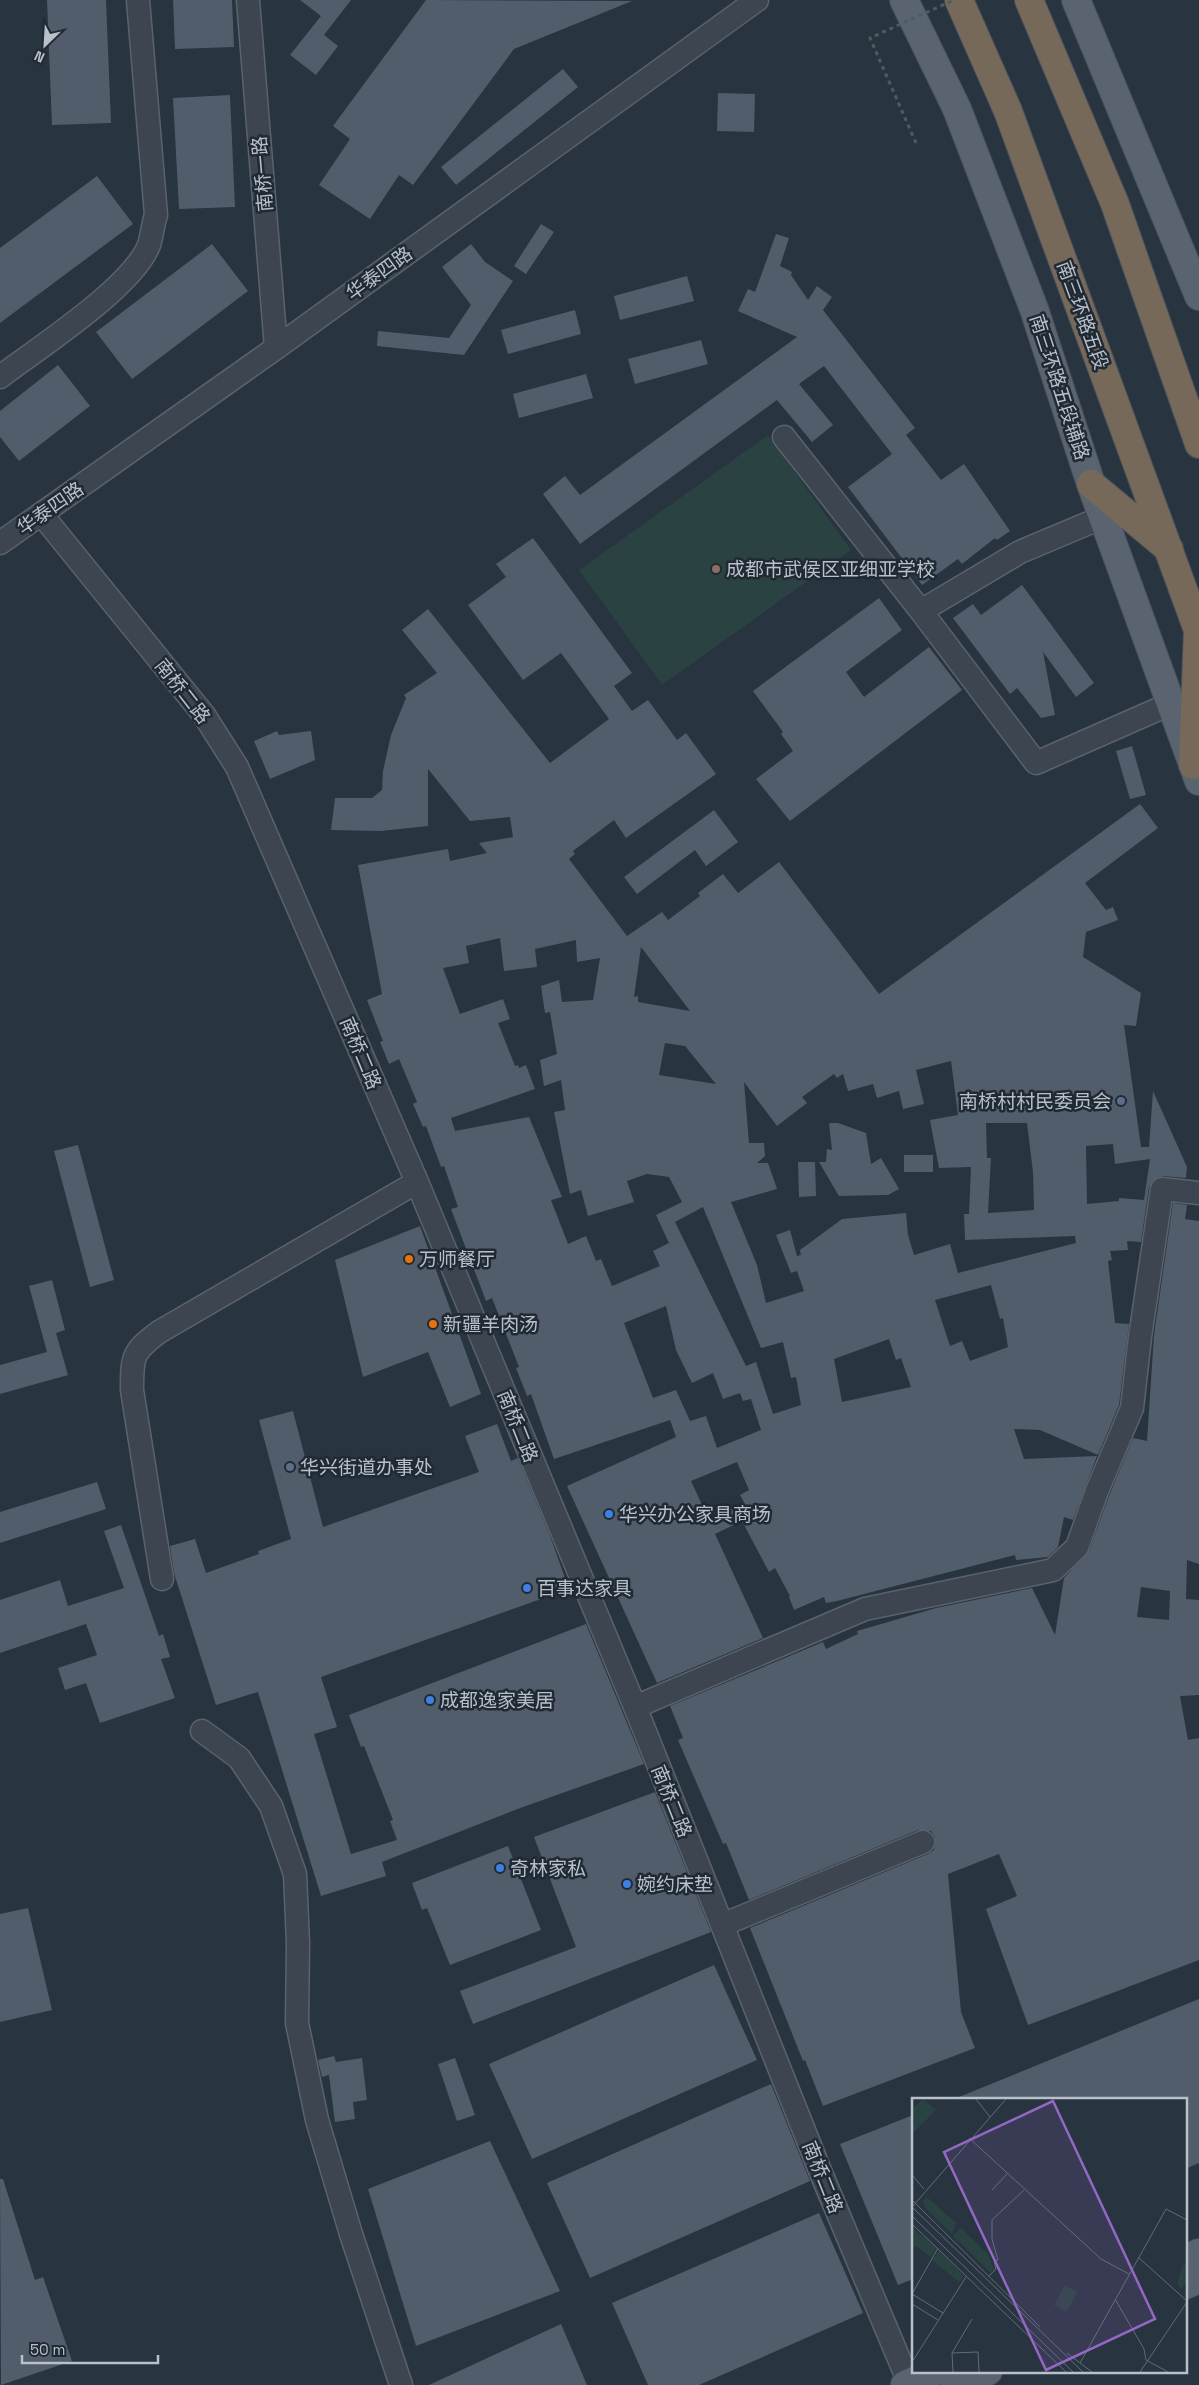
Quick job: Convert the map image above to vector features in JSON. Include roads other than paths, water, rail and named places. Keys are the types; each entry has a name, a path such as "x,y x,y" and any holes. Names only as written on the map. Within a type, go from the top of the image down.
{"highway":[{"name":"南三环路五段","path":"959,0 1008,111 1198,631"},
{"path":"1029,0 1115,204 1199,444"},
{"path":"1091,484 1170,551"},
{"path":"1196,773 1198,631"}],"main road":[{"name":"南三环路五段辅路","path":"904,0 958,109 1034,309 1091,484 1196,773"},
{"path":"1076,0 1199,296"},
{"path":"1186,2260 1199,2254"},
{"path":"1186,2285 1199,2279"},
{"path":"908,2384 934,2372"},
{"path":"956,2385 986,2372"}],"street":[{"path":"0,377 100,302 135,266 148,246 156,215 138,0"},
{"name":"南桥一路","path":"248,0 276,348"},
{"name":"华泰四路","path":"0,543 276,348 756,0"},
{"path":"784,437 922,612 1036,763 1170,704"},
{"name":"南桥二路","path":"42,515 204,715 237,767 417,1182 635,1707 821,2173 908,2384"},
{"path":"922,612 1020,552 1103,517"},
{"path":"162,1578 132,1390 132,1361 143,1343 417,1182"},
{"path":"635,1707 865,1609 1053,1570 1077,1547 1097,1491 1132,1408 1140,1337 1162,1189 1199,1193"},
{"path":"202,1731 240,1758 271,1806 295,1874 298,1943 297,2023 317,2120 351,2234 401,2385"},
{"path":"722,1925 923,1842"}],"place":[{"name":"成都市武侯区亚细亚学校","path":"716,569"},
{"name":"南桥村村民委员会","path":"1121,1101"},
{"name":"万师餐厅","path":"409,1259"},
{"name":"新疆羊肉汤","path":"433,1324"},
{"name":"华兴街道办事处","path":"290,1467"},
{"name":"华兴办公家具商场","path":"609,1514"},
{"name":"百事达家具","path":"527,1588"},
{"name":"成都逸家美居","path":"430,1700"},
{"name":"奇林家私","path":"500,1868"},
{"name":"婉约床垫","path":"627,1884"}]}
